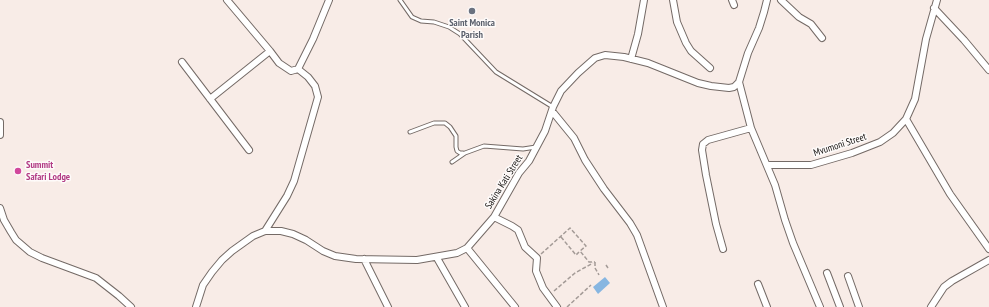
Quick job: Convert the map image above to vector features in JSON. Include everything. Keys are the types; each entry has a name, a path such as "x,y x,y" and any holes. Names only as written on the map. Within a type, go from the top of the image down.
{"street":[{"path":"227,0 270,51 279,64 291,71 298,69 313,39 328,0"},
{"path":"631,59 638,34 644,0"},
{"path":"673,0 677,22 686,43 691,51 710,68"},
{"path":"767,0 763,18 748,54 739,82 751,128 767,165 793,243 820,307"},
{"path":"781,0 799,17 811,24 822,38"},
{"name":"Mvumoni Street","path":"767,165 811,165 852,153 880,142 893,133 906,119 915,99 937,0"},
{"path":"934,8 964,40 989,70"},
{"path":"210,99 270,51"},
{"name":"Sakina Kati Street","path":"196,307 203,285 222,260 232,250 253,236 265,231 281,231 293,234 306,240 323,252 335,256 364,260 417,260 437,258 457,253 467,248 494,217 519,173 529,161 545,131 561,91 569,81 596,58 605,55 648,63 711,86 729,88 734,87 739,82"},
{"path":"182,62 248,150"},
{"path":"265,231 294,181 318,97 315,86 308,77 298,69"},
{"path":"553,109 574,138 585,160 604,189 630,223 637,235 663,307"},
{"path":"906,119 950,194 989,249"},
{"path":"0,122 0,135"},
{"path":"723,249 716,224 702,150 704,144 708,140 751,128"},
{"path":"0,208 4,220 16,240 30,252 96,278 131,307"},
{"path":"494,217 518,230 525,247 537,258 536,271 548,296 557,307"},
{"path":"467,248 515,307"},
{"path":"437,258 465,307"},
{"path":"364,260 388,307"},
{"path":"931,307 944,287 952,280 989,260"},
{"path":"827,273 840,307"},
{"path":"848,276 859,307"},
{"path":"758,284 767,307"}],"lane":[{"path":"400,0 412,16 421,21 434,22 448,27 460,34 496,72 553,109"},
{"path":"410,132 434,123 445,123 450,127 456,136 457,151 460,153 465,153"},
{"path":"452,162 465,153 484,146 523,149 536,147"}],"path":[{"path":"537,258 561,236 570,228 586,246 576,255 561,236"},
{"path":"580,251 590,262 595,262"},
{"path":"595,262 595,268 599,275"},
{"path":"548,296 574,273 595,262"},
{"path":"567,307 591,285"}],"water":[{"path":"605,277 610,283 598,294 593,287"}],"place":[{"name":"Saint Monica Parish","path":"472,11"},
{"name":"Summit Safari Lodge","path":"18,171"}]}
